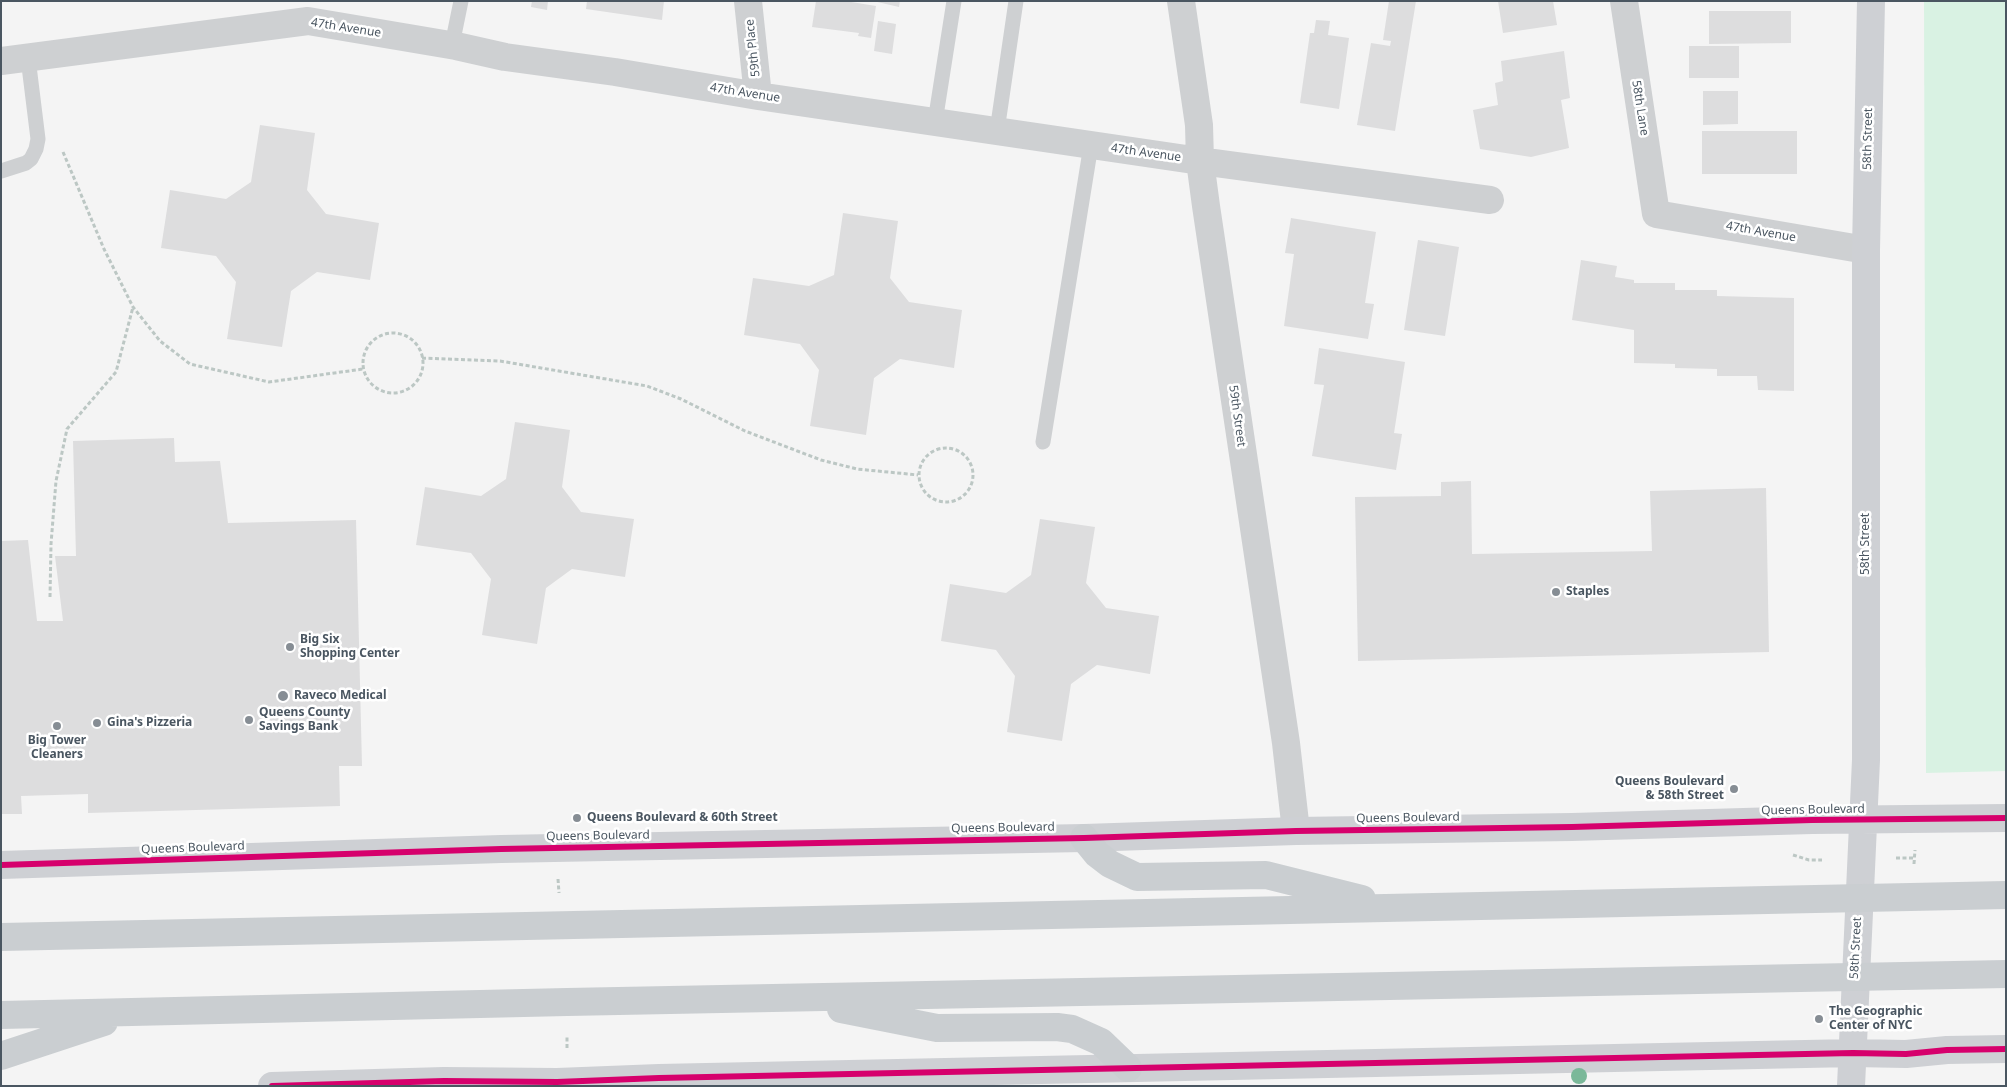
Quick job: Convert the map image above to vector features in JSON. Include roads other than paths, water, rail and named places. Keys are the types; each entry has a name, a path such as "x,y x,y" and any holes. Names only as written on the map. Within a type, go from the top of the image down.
{"main road":[{"path":"1084,838 1097,854 1110,864 1137,877 1266,875 1397,908"},
{"path":"1,937 2006,895"},
{"path":"1,1015 2006,974"},
{"path":"794,999 937,1028 1057,1026 1072,1029 1100,1042 1128,1068"},
{"path":"1,1056 132,1013"}],"street":[{"name":"59th Place","path":"748,1 758,96"},
{"name":"59th Street","path":"1180,1 1199,125 1200,161 1286,743 1296,831"},
{"name":"58th Lane","path":"1624,1 1656,214"},
{"name":"58th Street","path":"1851,1086 1866,728 1866,250 1871,1"},
{"name":"47th Avenue","path":"14,59 306,11 505,57 1200,161 1490,200"},
{"name":"47th Avenue","path":"1656,214 1866,250"},
{"name":"Queens Boulevard","path":"1,865 510,848 1084,838 1296,831 2006,818"},
{"path":"272,1086 557,1082 669,1078 930,1079 1128,1068 1853,1053 1906,1054 1947,1050 2006,1049"}],"lane":[{"path":"452,45 461,1"},
{"path":"935,122 954,1"},
{"path":"996,131 1016,1"},
{"path":"1,171 26,164 31,160 38,139 14,59"},
{"path":"1043,442 1092,145"}],"place":[{"name":"Staples","path":"1556,592"},
{"name":"Big Six Shopping Center","path":"290,647"},
{"name":"Raveco Medical","path":"283,696"},
{"name":"Queens County Savings Bank","path":"249,720"},
{"name":"Gina's Pizzeria","path":"97,723"},
{"name":"Big Tower Cleaners","path":"57,726"},
{"name":"Queens Boulevard & 58th Street","path":"1734,789"},
{"name":"Queens Boulevard & 60th Street","path":"577,818"},
{"name":"The Geographic Center of NYC","path":"1819,1019"}]}
